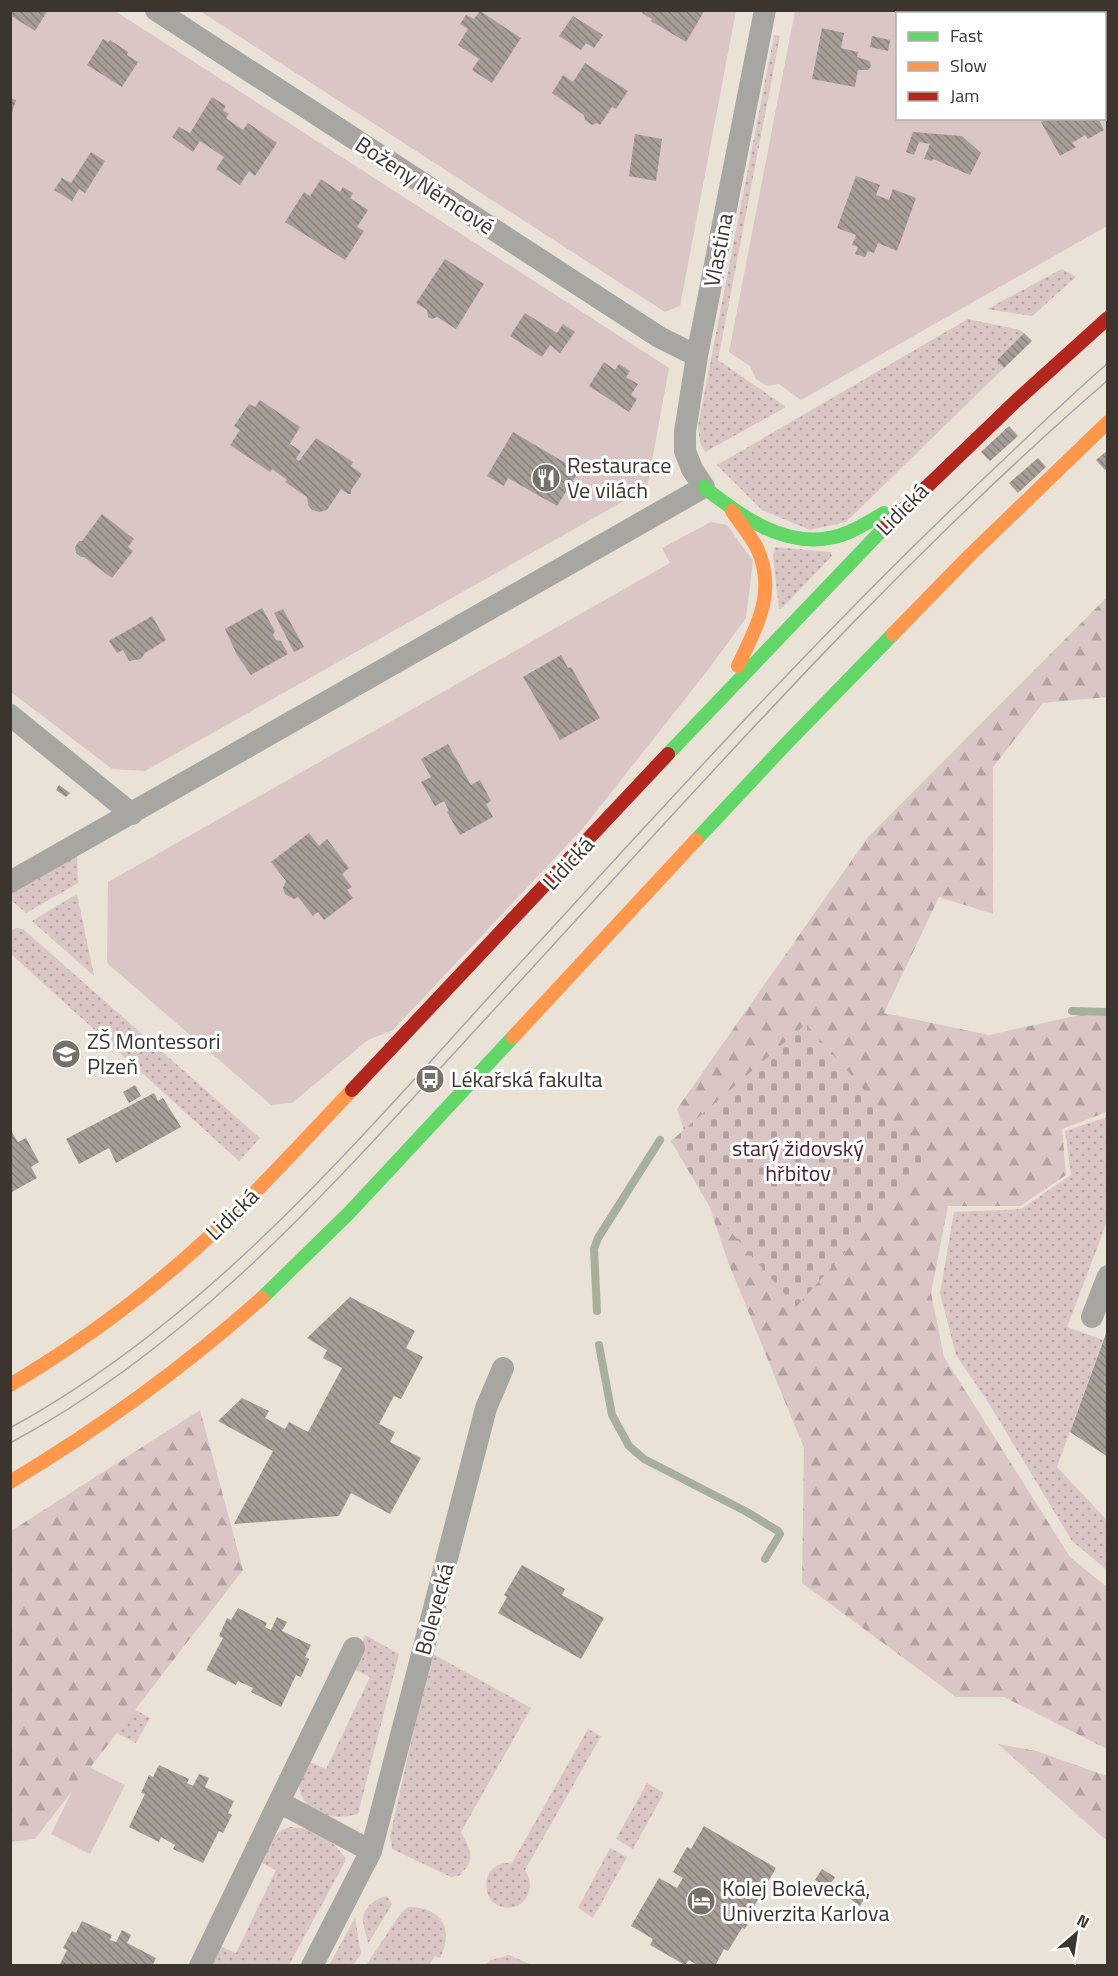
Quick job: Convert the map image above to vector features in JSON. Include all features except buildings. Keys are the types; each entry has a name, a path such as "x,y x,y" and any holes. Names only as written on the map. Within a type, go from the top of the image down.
{"main road":[{"name":"Lidická","path":"10,1385 41,1368 117,1314 212,1234 507,928 821,591 916,494 1107,318"},
{"path":"10,1482 92,1432 177,1371 225,1332 295,1268 840,688 970,555 1107,422"},
{"path":"704,487 731,510 793,538 813,540 832,538 854,530 916,494"},
{"path":"725,694 762,616 766,599 766,576 756,548 731,510"}],"street":[{"name":"Boženy Němcové","path":"156,10 659,337 697,357"},
{"name":"Vlastina","path":"704,487 692,469 685,451 685,432 697,357 765,10"},
{"path":"10,882 704,487"},
{"path":"10,715 132,814"},
{"path":"1092,1317 1107,1276"},
{"name":"Bolevecká","path":"312,1965 371,1851 486,1408 503,1368"},
{"path":"200,1965 354,1648"},
{"path":"279,1802 371,1851"}],"green space":[{"path":"10,11 115,11 669,368 647,488 145,771 112,769 11,692"},
{"path":"200,11 736,11 680,306 665,312"},
{"path":"795,11 1107,11 1107,226 801,400 779,384 767,386 756,379 750,366 729,352"},
{"path":"774,35 780,36 718,360 786,407 705,452 700,442 698,426"},
{"path":"1062,269 1076,277 1032,316 987,309"},
{"path":"968,319 1020,330 1024,333 997,360 1004,368 846,522 810,530 762,510 717,465"},
{"path":"711,522 727,525 753,561 746,618 584,827 393,1030 368,1040 292,1103 271,1105 107,963 108,882 670,563 662,548"},
{"path":"775,547 830,552 832,556 781,609 779,609 773,556"},
{"path":"1107,597 1107,697 1043,703 993,767 993,914 939,897 884,1013 989,1035 1107,1009 1107,1112 1062,1129 1066,1175 1020,1206 948,1206 931,1293 944,1357 1070,1557 1107,1587 1107,1749 1004,1697 956,1697 802,1583 804,1448 728,1262 677,1109 868,837"},
{"path":"77,855 78,883 26,913 11,900 11,893"},
{"path":"77,894 94,976 32,921"},
{"path":"16,928 23,929 260,1138 239,1161 11,954 11,931"},
{"name":"starý židovský hřbitov","path":"806,1024 927,1161 796,1307 711,1209 671,1141"},
{"path":"1107,1117 1107,1222 1067,1327 1103,1340 1057,1467 1107,1520 1107,1570 1072,1541 988,1402 956,1355 940,1293 954,1212 1021,1209 1071,1175 1065,1131"},
{"path":"200,1410 243,1570 35,1839 11,1842 11,1531"},
{"path":"365,1635 399,1654 358,1814 329,1816 316,1811 305,1802 298,1784 308,1761 326,1769 370,1677 352,1668"},
{"path":"431,1653 531,1708 461,1832 470,1850 470,1859 459,1876 451,1877 392,1849 390,1836"},
{"path":"127,1705 150,1718 136,1743 113,1731"},
{"path":"588,1729 601,1736 525,1870 530,1883 527,1896 523,1902 513,1907 502,1907 493,1903 486,1886 492,1869 500,1864 512,1863"},
{"path":"998,1744 1036,1751 1107,1776 1107,1841"},
{"path":"85,1765 125,1785 90,1854 51,1834"},
{"path":"647,1783 664,1793 633,1849 616,1839"},
{"path":"290,1827 306,1829 323,1836 342,1853 346,1860 289,1965 211,1966 220,1946 236,1953 276,1870 262,1863 269,1845 274,1836"},
{"path":"610,1848 627,1857 593,1918 578,1908"},
{"path":"387,1896 392,1904 368,1944 363,1922 364,1915 371,1904"},
{"path":"408,1907 429,1910 442,1921 446,1938 440,1958 435,1956 429,1965 366,1965 401,1913"},
{"path":"355,1918 361,1954 353,1965 329,1965"},
{"path":"509,1955 532,1965 485,1965 491,1960"}],"waterway":[{"path":"1072,1011 1108,1012"},
{"path":"597,1311 594,1249 598,1238 660,1140"},
{"path":"599,1345 612,1415 629,1446 644,1459 747,1512 778,1531 780,1534 765,1559"}],"tram line":[{"path":"10,1428 81,1385 148,1337 212,1284 272,1228 388,1108 807,654 935,526 1108,363"},
{"path":"10,1443 80,1402 146,1355 208,1304 268,1249 381,1133 715,769 867,608 945,530 1108,380"}],"traffic: fast":[{"path":"704,487 748,519 781,534 798,538 816,539 841,535 884,513"},
{"path":"668,754 884,528"},
{"path":"696,840 893,634"},
{"path":"262,1298 349,1213 513,1037"}],"traffic: slow":[{"path":"893,634 970,555 1108,422"},
{"path":"732,511 756,546 765,578 765,593 758,622 738,666"},
{"path":"513,1037 696,840"},
{"path":"10,1385 115,1315 164,1276 248,1199 352,1090"},
{"path":"10,1482 140,1396 202,1349 262,1298"}],"traffic: jam":[{"path":"884,528 1017,400 1108,318"},
{"path":"352,1090 668,754"}],"place":[{"name":"Restaurace Ve vilách","path":"546,478"},
{"name":"ZŠ Montessori Plzeň","path":"66,1054"},
{"name":"Lékařská fakulta","path":"430,1079"},
{"name":"Kolej Bolevecká, Univerzita Karlova","path":"701,1901"}]}
